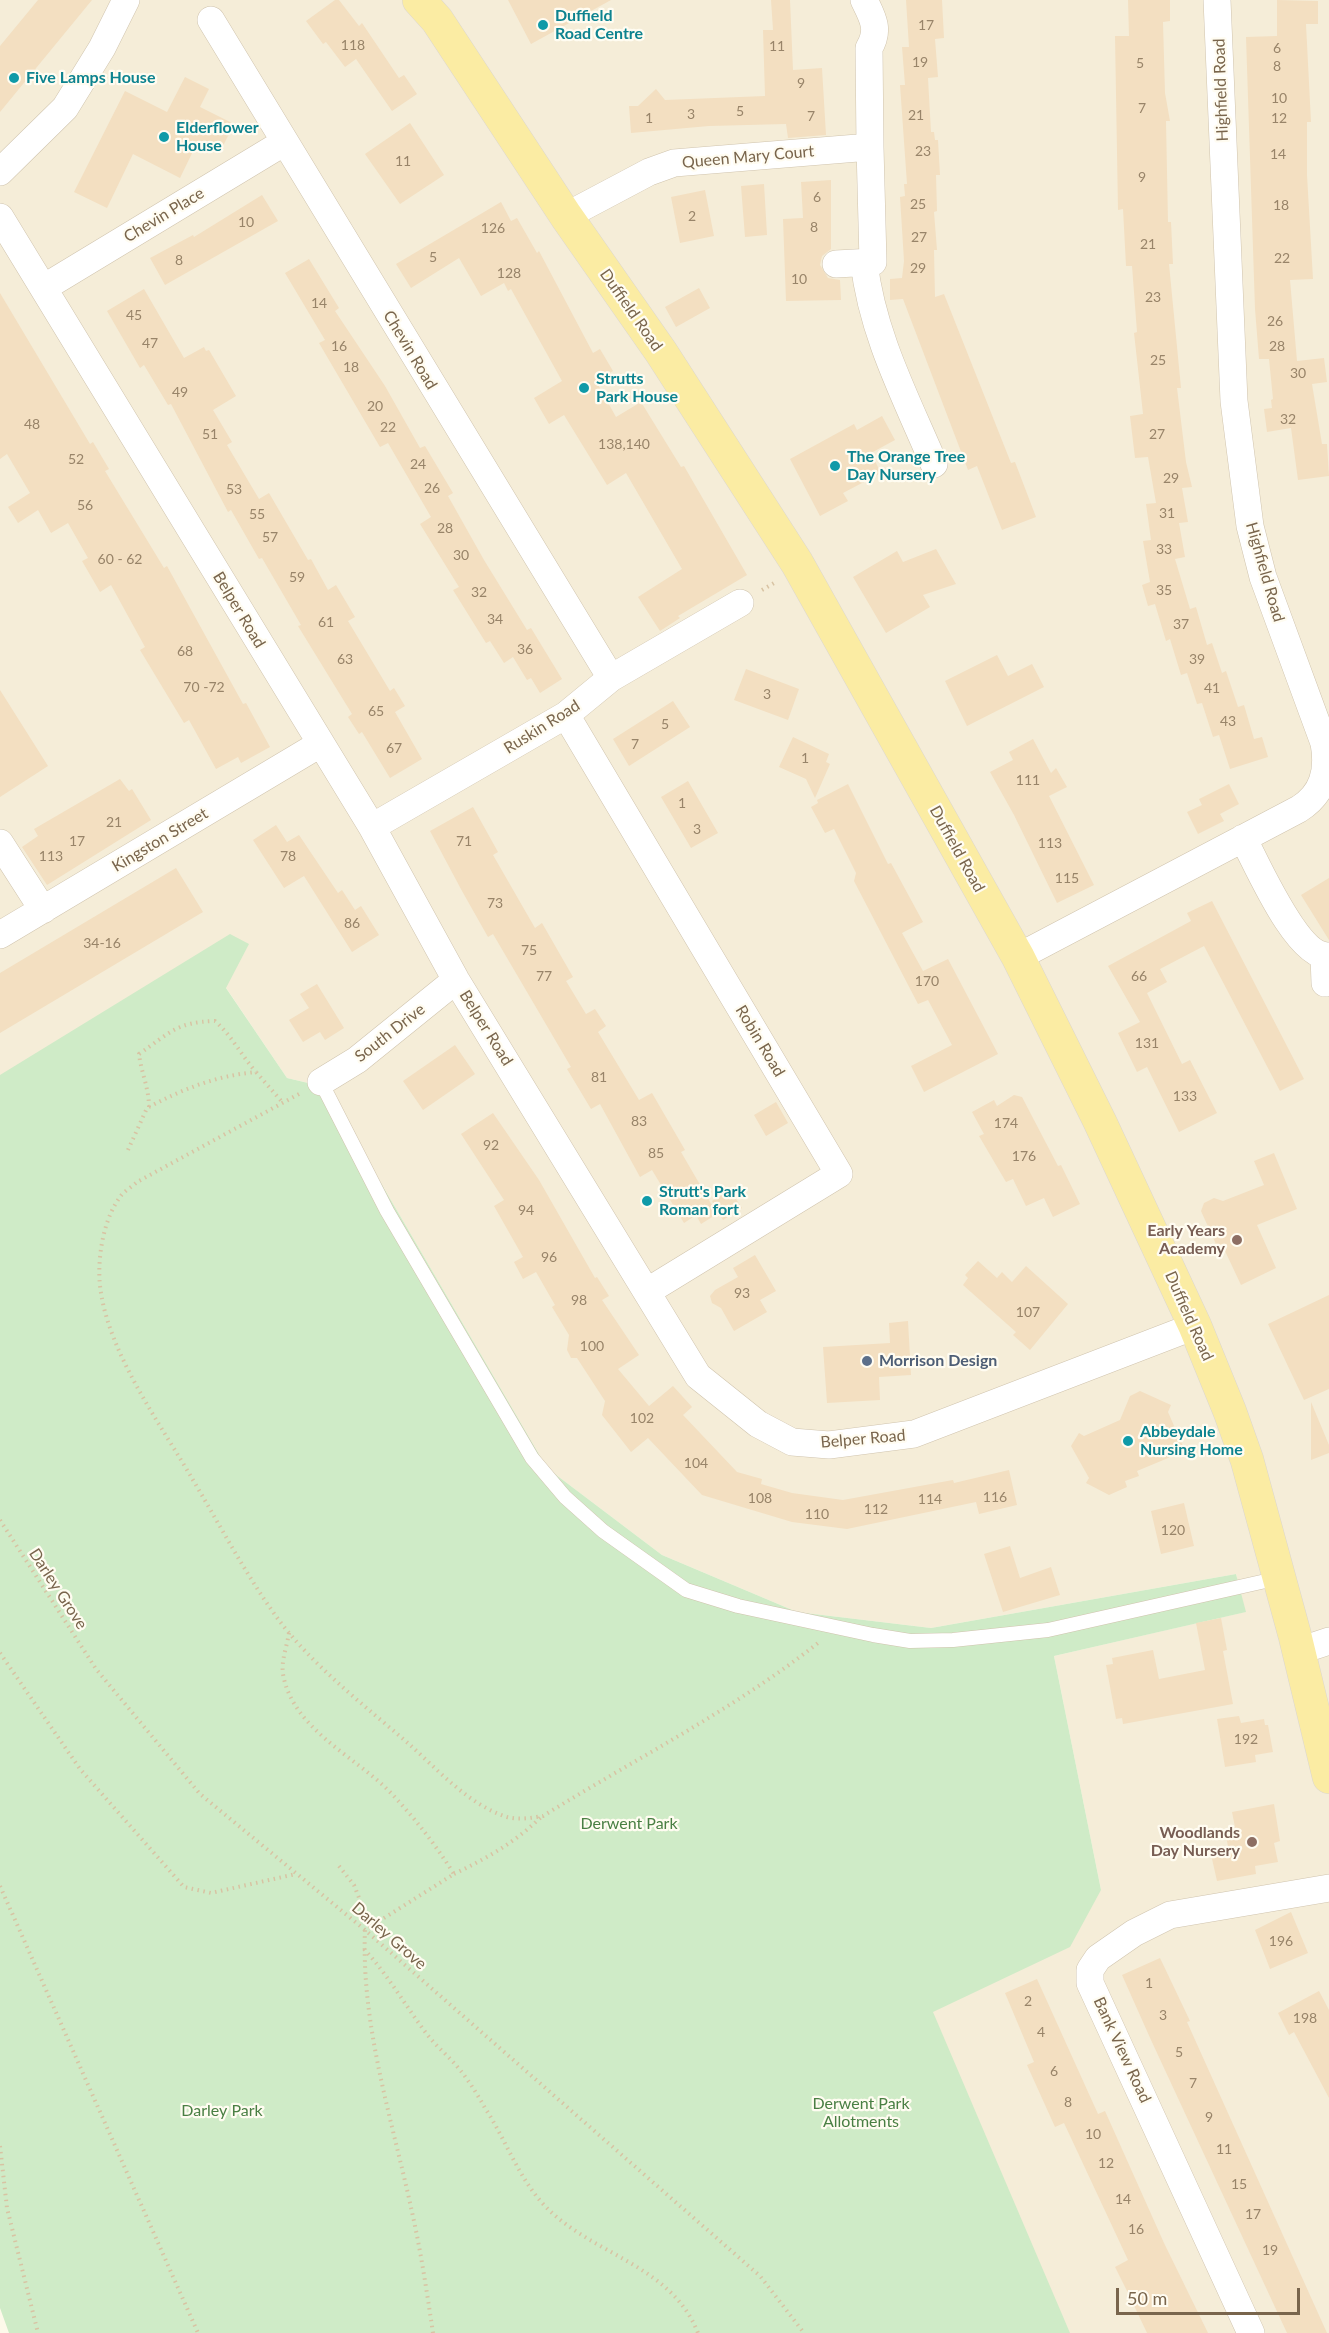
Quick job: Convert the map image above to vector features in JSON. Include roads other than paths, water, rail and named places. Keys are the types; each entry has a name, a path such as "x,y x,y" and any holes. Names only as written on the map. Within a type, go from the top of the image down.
{"main road":[{"name":"Duffield Road","path":"419,0 437,20 566,216 661,352 797,563 1018,957 1100,1122 1194,1326 1247,1460 1279,1578 1314,1646 1329,1777"}],"street":[{"path":"0,172 65,108 102,48 126,0"},
{"path":"836,264 873,262 869,48 876,37 875,22 864,0"},
{"name":"Highfield Road","path":"1018,957 1299,809 1317,796 1325,779 1324,743 1263,577 1250,526 1234,401 1217,0"},
{"name":"Chevin Road","path":"211,20 283,143 611,678"},
{"name":"Chevin Place","path":"45,287 283,143"},
{"name":"Queen Mary Court","path":"566,216 649,172 674,163 870,147"},
{"name":"Belper Road","path":"0,217 45,287 372,827 456,980 698,1376 758,1424 792,1442 830,1445 914,1434 1194,1326"},
{"path":"864,262 868,297 874,322 934,464"},
{"name":"Ruskin Road","path":"372,827 566,715 611,678 748,598"},
{"name":"Robin Road","path":"566,715 839,1174 648,1291"},
{"name":"Kingston Street","path":"0,935 320,744"},
{"path":"1243,838 1294,932 1313,951 1327,956 1325,983"},
{"path":"0,843 43,910"},
{"name":"South Drive","path":"321,1082 357,1060 456,980"},
{"name":"Bank View Road","path":"1251,2333 1090,1983 1090,1970 1098,1958 1134,1933 1170,1915 1329,1888"}],"lane":[{"path":"321,1082 387,1211 532,1458 565,1497 603,1532 686,1590 738,1606 909,1641 953,1640 1030,1632 1279,1578"}],"place":[{"name":"Duffield Road Centre","path":"543,25"},
{"name":"Five Lamps House","path":"14,78"},
{"name":"Elderflower House","path":"164,137"},
{"name":"Strutts Park House","path":"584,388"},
{"name":"The Orange Tree Day Nursery","path":"835,466"},
{"name":"Strutt's Park Roman fort","path":"647,1201"},
{"name":"Early Years Academy","path":"1237,1240"},
{"name":"Morrison Design","path":"867,1361"},
{"name":"Abbeydale Nursing Home","path":"1128,1441"},
{"name":"Woodlands Day Nursery","path":"1252,1842"}],"park label":[{"name":"Derwent Park","path":"629,1824"},
{"name":"Darley Park","path":"222,2111"},
{"name":"Derwent Park Allotments","path":"861,2113"}]}
